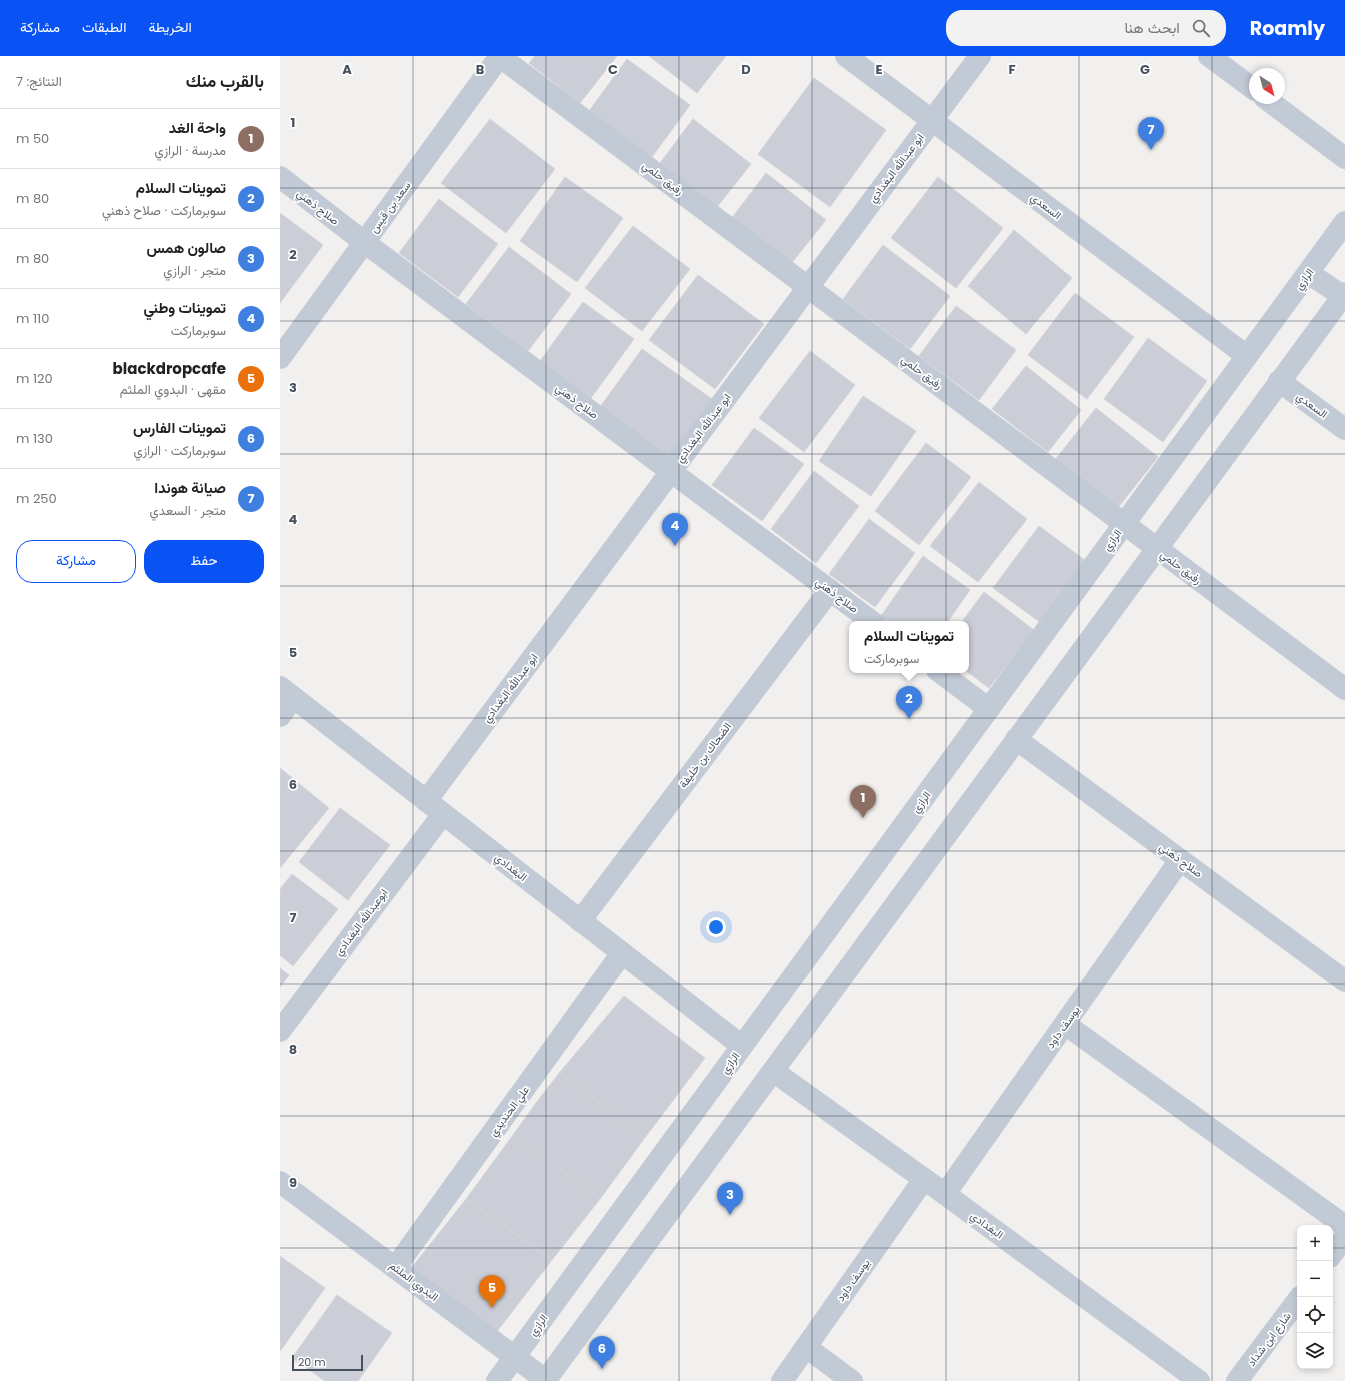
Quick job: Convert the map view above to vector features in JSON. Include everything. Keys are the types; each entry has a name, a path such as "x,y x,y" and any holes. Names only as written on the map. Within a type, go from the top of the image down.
{"street":[{"name":"سعد بن قيس","path":"280,358 500,56"},
{"name":"رفيق حلمي","path":"500,56 1345,689"},
{"name":"السعدي","path":"846,56 1247,356"},
{"name":"ابو عبدالله البغدادي","path":"434,807 671,471 980,56"},
{"path":"1210,56 1249,85"},
{"path":"1273,104 1345,158"},
{"name":"صلاح ذهني","path":"280,177 364,242 871,621"},
{"name":"الرازي","path":"497,1381 1345,222"},
{"path":"546,1381 1344,294 1308,273"},
{"name":"السعدي","path":"1279,381 1345,429"},
{"name":"الضحاك بن خليفة","path":"580,921 830,590"},
{"path":"941,673 989,709"},
{"path":"280,716 287,692"},
{"name":"البغدادي","path":"287,692 742,1046"},
{"name":"صلاح ذهني","path":"1016,739 1345,981"},
{"name":"ابوعبدالله البغدادي","path":"280,1031 434,807"},
{"name":"يوسف داود","path":"945,1194 1180,860"},
{"name":"علي الحنديدي","path":"395,1268 622,953"},
{"path":"1065,1024 1345,1226"},
{"name":"البغدادي","path":"773,1071 945,1194 1199,1381"},
{"name":"يوسف داود","path":"782,1381 924,1179"},
{"name":"البدوي الملثم","path":"280,1182 546,1381"},
{"path":"1333,1253 1345,1237"},
{"name":"شارع ابن شداد","path":"1237,1381 1297,1301"},
{"path":"806,1347 852,1381"}],"building":[{"path":"535,56 617,56 580,103 529,63"},
{"path":"649,56 726,56 697,93"},
{"path":"627,59 690,105 652,157 589,111"},
{"path":"814,78 886,130 830,207 758,154"},
{"path":"490,119 555,169 506,233 441,183"},
{"path":"693,119 751,164 717,207 660,163"},
{"path":"766,173 826,220 790,265 731,219"},
{"path":"565,177 623,218 577,282 520,241"},
{"path":"938,177 1003,228 956,288 891,238"},
{"path":"439,199 498,244 458,297 399,253"},
{"path":"280,213 323,245 280,303"},
{"path":"633,226 690,269 642,331 585,288"},
{"path":"1014,230 1072,278 1026,334 968,286"},
{"path":"883,245 950,296 910,349 843,299"},
{"path":"509,247 571,294 528,351 466,304"},
{"path":"698,275 764,324 715,389 649,340"},
{"path":"1075,293 1134,337 1087,399 1028,355"},
{"path":"583,302 634,339 591,398 540,361"},
{"path":"956,306 1016,350 979,400 919,356"},
{"path":"1148,338 1207,381 1163,442 1104,399"},
{"path":"642,349 712,399 670,457 600,407"},
{"path":"810,351 855,385 804,452 759,418"},
{"path":"1026,366 1081,410 1048,452 992,409"},
{"path":"863,396 916,431 871,496 819,461"},
{"path":"1096,408 1158,457 1117,509 1055,460"},
{"path":"754,428 804,464 762,521 712,485"},
{"path":"926,443 971,477 919,545 875,511"},
{"path":"814,471 859,506 816,563 771,529"},
{"path":"979,482 1027,519 978,582 930,546"},
{"path":"869,519 915,553 875,607 829,574"},
{"path":"1039,526 1086,561 1041,623 993,588"},
{"path":"923,556 970,590 948,621 888,621 881,616"},
{"path":"984,592 1034,630 989,688 969,673 969,621 962,621"},
{"path":"280,768 329,808 280,868"},
{"path":"340,808 390,845 348,900 299,862"},
{"path":"292,874 338,909 293,966 280,955 280,889"},
{"path":"280,968 289,975 280,987"},
{"path":"624,996 705,1058 644,1139 560,1072"},
{"path":"560,1072 644,1139 600,1199 513,1135"},
{"path":"513,1135 600,1199 552,1260 466,1199"},
{"path":"466,1199 552,1260 495,1334 409,1271"},
{"path":"280,1256 325,1288 281,1350 280,1350"},
{"path":"337,1295 392,1333 358,1381 325,1381 292,1358"}],"place":[{"name":"صيانة هوندا","path":"1151,150"},
{"name":"تموينات وطني","path":"675,546"},
{"name":"تموينات السلام","path":"909,719"},
{"name":"واحة الغد","path":"863,818"},
{"name":"صالون همس","path":"730,1215"},
{"name":"blackdropcafe","path":"492,1308"},
{"name":"تموينات الفارس","path":"602,1369"}]}
